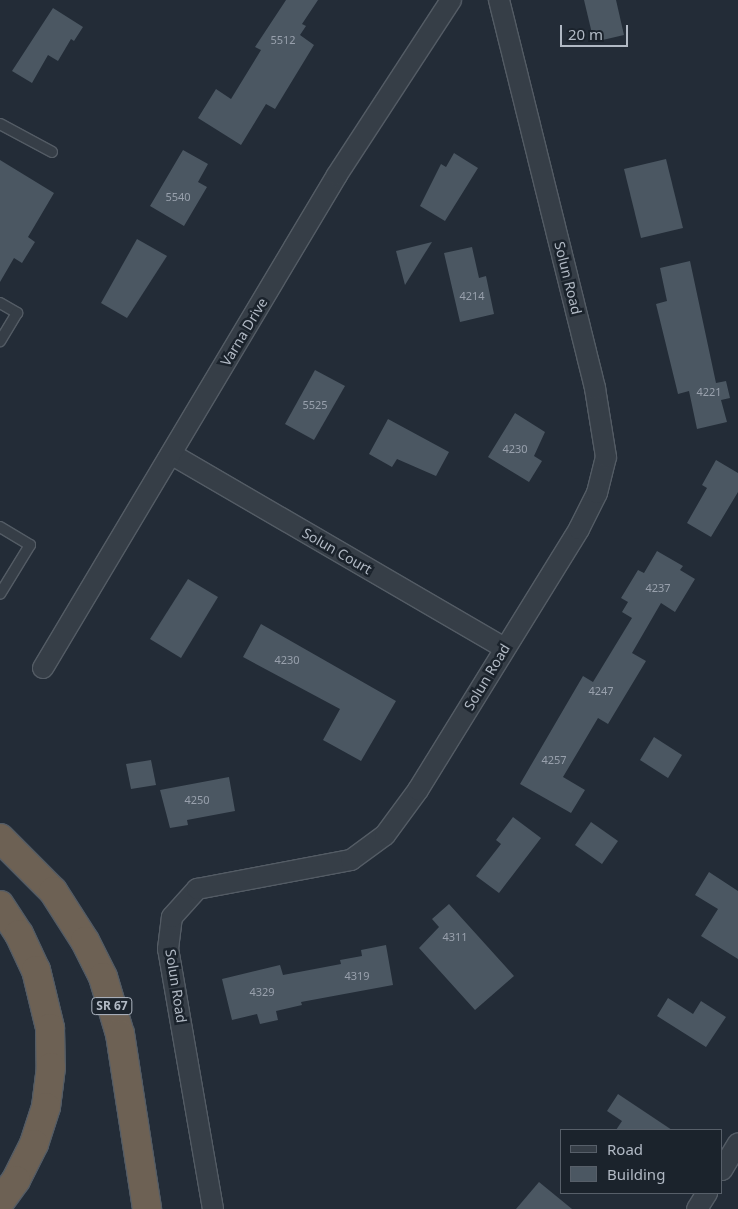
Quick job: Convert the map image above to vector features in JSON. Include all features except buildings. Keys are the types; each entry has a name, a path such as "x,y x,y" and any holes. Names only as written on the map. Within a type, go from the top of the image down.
{"highway":[{"name":"SR 67","path":"0,838 53,891 85,941 103,977 120,1034 147,1209"},
{"path":"0,905 19,934 36,970 50,1028 52,1067 46,1107 34,1144 16,1180 0,1202"}],"street":[{"name":"Varna Drive","path":"43,668 337,175 451,0"},
{"name":"Solun Road","path":"214,1209 168,949 172,916 197,889 351,860 385,835 418,790 579,529 597,493 606,457 595,388 499,0"},
{"name":"Solun Court","path":"171,454 504,648"},
{"path":"723,1168 738,1143"},
{"path":"697,1209 706,1194"}],"lane":[{"path":"0,124 52,152"},
{"path":"0,303 17,313 0,341"},
{"path":"0,527 30,545 0,594"}]}
